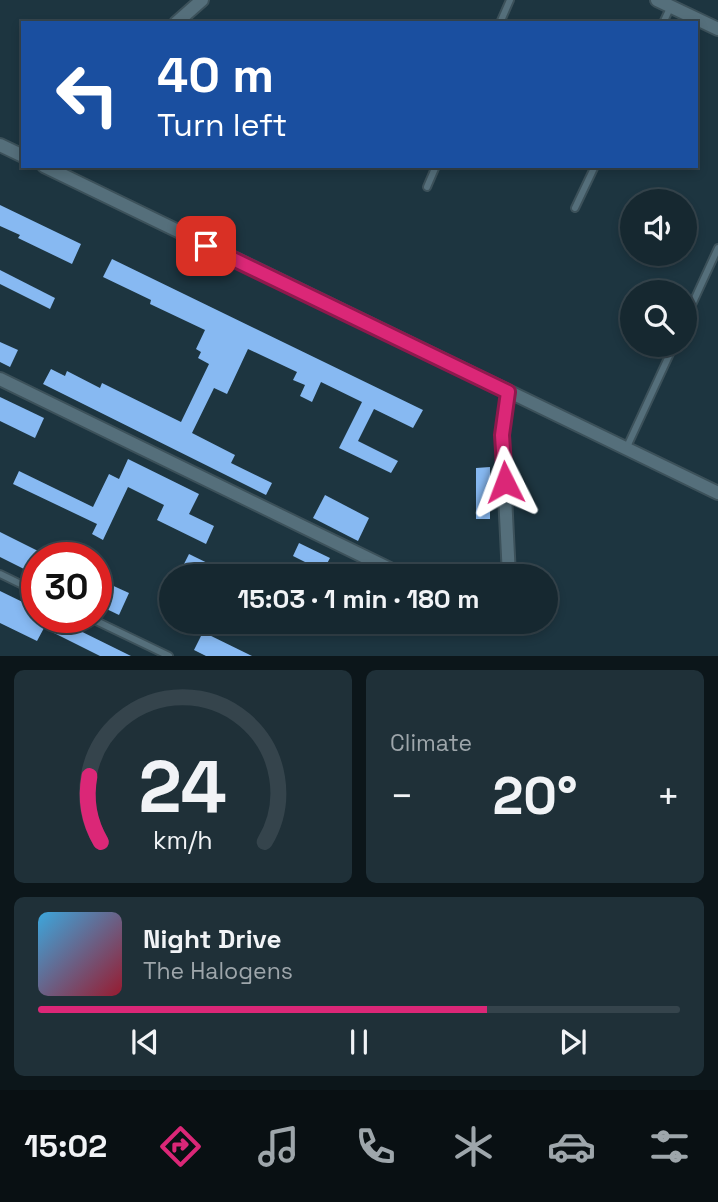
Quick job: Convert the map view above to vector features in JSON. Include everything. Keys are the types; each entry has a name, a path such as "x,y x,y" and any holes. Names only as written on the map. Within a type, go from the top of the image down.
{"street":[{"path":"178,21 202,0"},
{"path":"657,0 716,24"},
{"path":"0,145 21,155"},
{"path":"48,168 718,494"},
{"path":"0,379 379,564"},
{"path":"508,392 502,435 508,564"}],"lane":[{"path":"501,21 510,0"},
{"path":"664,21 671,6"},
{"path":"427,187 435,168"},
{"path":"575,208 594,168"},
{"path":"697,293 718,248"},
{"path":"626,449 668,357"},
{"path":"0,574 21,584"},
{"path":"112,629 169,656"}],"building":[{"path":"0,205 81,244 72,264 18,238 20,235 0,226"},
{"path":"112,259 423,410 413,428 374,409 358,441 398,461 391,473 339,448 362,402 321,382 312,402 300,396 305,385 293,380 297,372 248,349 227,394 214,388 192,433 235,455 231,463 272,483 266,495 43,384 51,369 65,376 67,371 100,388 102,383 181,422 209,364 198,358 201,352 196,349 205,330 150,304 151,300 103,277"},
{"path":"0,270 55,298 50,309 0,284"},
{"path":"0,342 18,350 10,367 0,362"},
{"path":"0,397 44,418 35,438 0,421"},
{"path":"128,459 199,494 189,514 214,526 206,544 157,520 164,505 128,487 103,540 92,534 97,524 13,484 19,471 93,507 109,474 119,479"},
{"path":"490,467 490,519 476,519 476,468"},
{"path":"325,495 369,518 358,541 313,518"},
{"path":"0,532 21,542 21,568 0,557"},
{"path":"299,543 330,558 327,564 309,564 293,556"},
{"path":"189,554 209,564 184,564"},
{"path":"112,585 129,593 119,615 112,612"},
{"path":"0,591 21,601 21,633 41,633 37,641 0,623"},
{"path":"54,633 84,633 131,656 100,656"},
{"path":"202,634 207,634 252,656 206,656 194,650"}],"route":[{"path":"206,246 508,392 502,435 505,482"}]}
